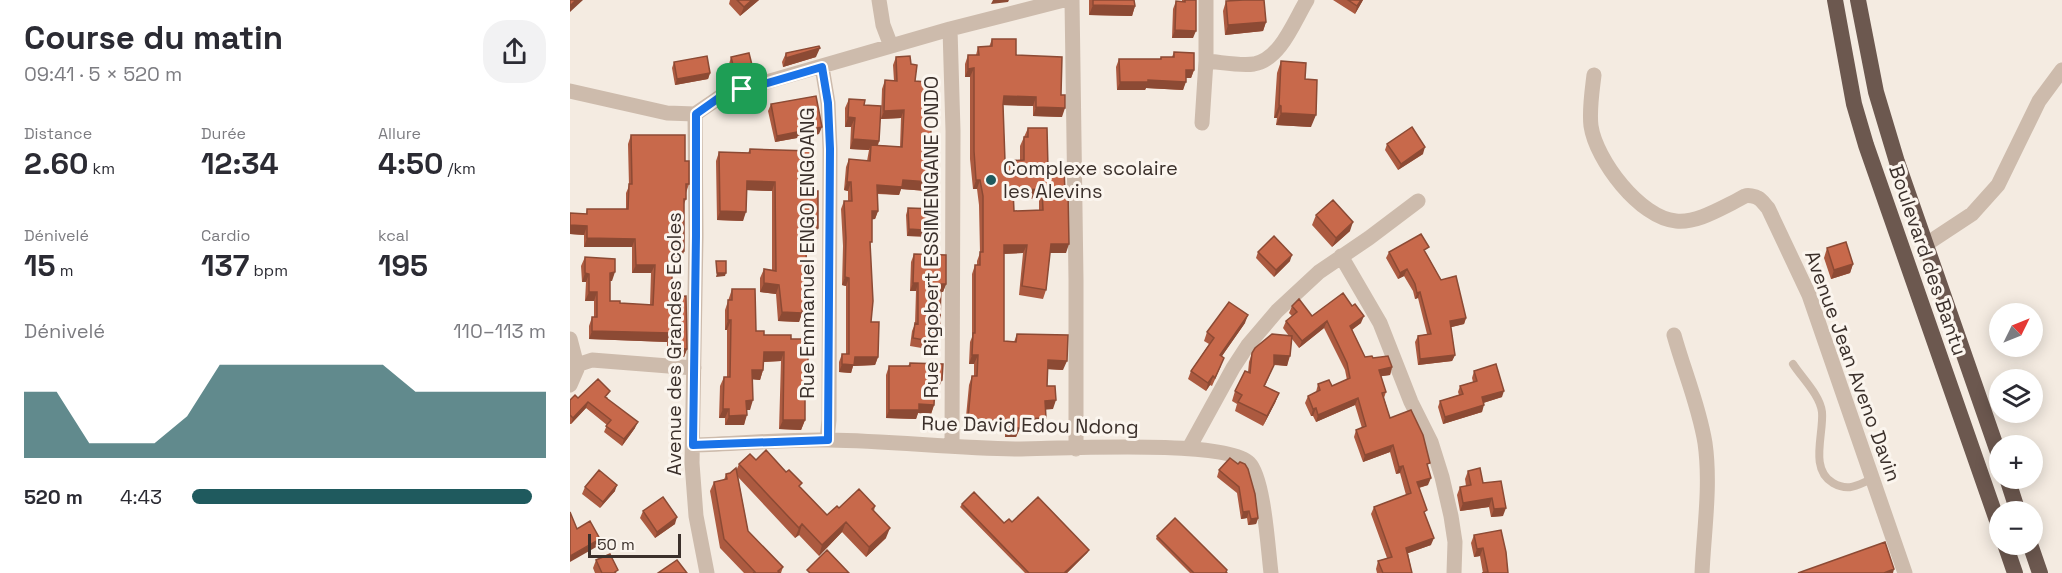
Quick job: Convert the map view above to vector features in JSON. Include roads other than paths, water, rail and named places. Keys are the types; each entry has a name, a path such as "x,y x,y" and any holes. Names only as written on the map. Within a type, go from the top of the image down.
{"highway":[{"name":"Boulevard des Bantu","path":"1835,0 1854,104 1866,146 1990,501"},
{"name":"Boulevard des Bantu","path":"1858,0 1876,92 1925,245 1992,435"},
{"path":"2009,555 2015,573"},
{"path":"2034,555 2040,573"}],"street":[{"path":"879,0 883,25 891,46"},
{"path":"570,91 667,113 696,114 720,97 950,29 1064,0"},
{"path":"1072,0 1076,449"},
{"path":"1202,123 1206,62 1206,0"},
{"path":"1206,62 1253,64 1268,59 1279,47 1307,0"},
{"name":"Rue Rigobert ESSIMENGANE ONDO","path":"950,29 953,131 952,446"},
{"name":"Rue Emmanuel ENGO ENGOANG","path":"822,67 828,103 830,149 828,440"},
{"path":"1925,245 1972,214 1998,185 2039,101 2062,70"},
{"name":"Avenue Jean Aveno Davin","path":"1594,75 1590,114 1595,140 1600,152 1626,191 1643,207 1662,218 1676,221 1705,215 1745,196 1758,198 1768,208 1809,295 1905,573"},
{"name":"Avenue des Grandes Ecoles","path":"696,114 692,464 696,516 707,573"},
{"path":"1189,448 1233,368 1260,331 1319,272 1418,201"},
{"path":"1341,256 1380,323 1411,402 1431,442 1451,516 1455,542 1454,573"},
{"path":"1674,335 1702,425 1705,445 1707,466 1702,573"},
{"path":"570,339 578,365 570,385"},
{"path":"578,365 592,360 694,368"},
{"name":"Rue David Edou Ndong","path":"693,445 828,440 1076,449 1189,448 1231,453 1242,457 1250,464 1259,487 1271,573"}],"lane":[{"path":"1792,364 1819,402 1822,412 1821,470 1829,480 1841,487 1853,488 1872,479"}],"place":[{"name":"Complexe scolaire les Alevins","path":"991,180"}]}
